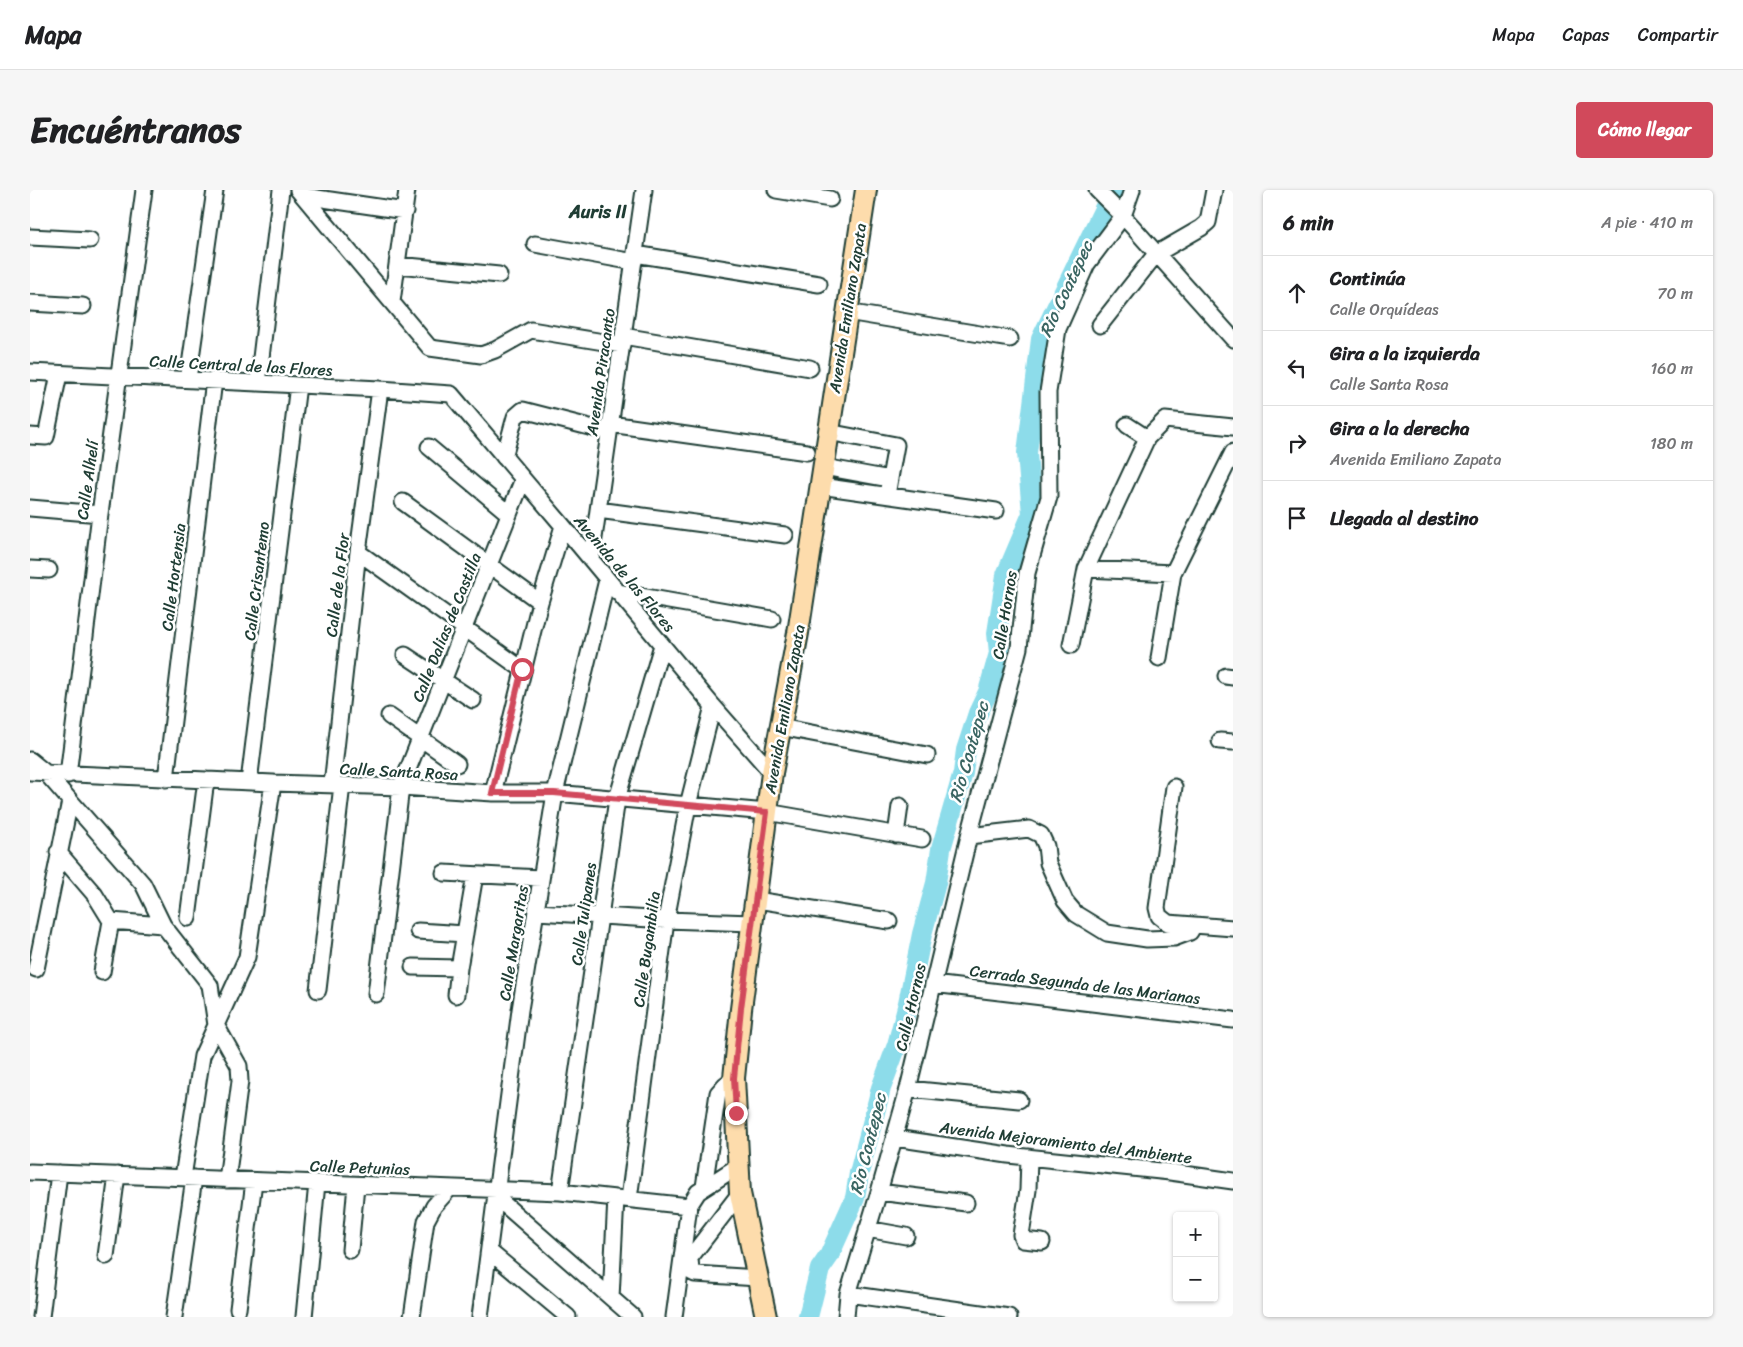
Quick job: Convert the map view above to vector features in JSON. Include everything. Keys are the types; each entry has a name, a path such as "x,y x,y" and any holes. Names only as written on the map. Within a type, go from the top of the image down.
{"main road":[{"name":"Avenida Emiliano Zapata","path":"766,1317 740,1193 734,1078 772,773 798,633 866,190"}],"street":[{"name":"Calle Alhelí","path":"68,775 100,514 144,190"},
{"path":"188,379 215,190"},
{"path":"258,383 281,190"},
{"path":"392,302 408,190"},
{"name":"Avenida Piracanto","path":"591,559 644,190"},
{"path":"776,190 830,198"},
{"name":"Calle Hornos","path":"846,1317 848,1294 880,1192 908,1089 969,836 1018,648 1027,574 1049,497 1048,392 1058,329 1087,264 1121,213 1132,190"},
{"path":"1100,325 1156,254 1202,228 1208,222 1214,190"},
{"path":"1099,191 1121,213 1233,339"},
{"path":"300,193 405,211"},
{"path":"300,193 430,348 481,355 495,350 531,330 810,368"},
{"path":"30,237 90,240"},
{"path":"535,244 819,284"},
{"path":"398,264 499,275"},
{"path":"30,303 83,306"},
{"path":"847,312 1010,339"},
{"name":"Calle Central de las Flores","path":"30,372 214,380 451,394"},
{"path":"30,436 46,437 59,374"},
{"name":"Calle Hortensia","path":"166,779 214,380"},
{"name":"Calle Crisantemo","path":"249,782 298,385"},
{"name":"Calle de la Flor","path":"318,990 358,552 380,389"},
{"name":"Avenida de las Flores","path":"451,394 713,706 772,773"},
{"path":"504,457 515,417 523,410 610,428 807,452"},
{"path":"1071,645 1086,569 1147,438 1164,420 1233,427"},
{"path":"1127,425 1147,438"},
{"path":"828,432 896,445 887,495"},
{"path":"429,447 510,514"},
{"path":"1160,658 1173,573 1233,452"},
{"path":"822,477 890,479"},
{"path":"822,477 887,495 996,511"},
{"name":"Calle Dalias de Castilla","path":"376,994 401,787 523,479"},
{"path":"403,502 540,602"},
{"path":"30,508 100,514"},
{"path":"598,510 784,536"},
{"path":"492,793 522,669 563,526"},
{"path":"358,552 522,669"},
{"path":"30,569 49,570"},
{"path":"1086,569 1173,573"},
{"path":"612,586 772,619"},
{"name":"Calle Margaritas","path":"480,1317 520,1010 554,793 612,586"},
{"name":"Calle Tulipanes","path":"560,1192 617,799 662,645"},
{"path":"405,656 474,700"},
{"name":"Calle Bugambilia","path":"610,1298 622,1199 666,920 688,805 713,706"},
{"path":"389,716 457,764"},
{"path":"780,727 927,755"},
{"path":"30,760 46,773 143,884 163,925 210,985 216,1025 239,1066 240,1081 227,1180"},
{"name":"Calle Santa Rosa","path":"30,772 273,784 401,787 492,793 554,793 767,812 922,839"},
{"path":"188,918 206,780"},
{"path":"174,1317 202,1056 247,957 273,784"},
{"path":"1174,787 1157,908 1159,916 1168,923 1233,928"},
{"path":"36,969 58,852 70,801"},
{"path":"896,835 900,806"},
{"path":"969,836 1029,829 1041,835 1046,846 1048,863 1065,901 1076,914 1107,933 1146,939 1174,938 1190,932 1194,925"},
{"path":"58,852 95,895 111,921 102,972"},
{"path":"444,873 541,878"},
{"path":"456,995 476,875"},
{"path":"756,900 889,921"},
{"path":"536,912 600,917 752,923"},
{"path":"111,921 163,925"},
{"path":"418,931 465,934"},
{"path":"413,966 459,968"},
{"name":"Cerrada Segunda de las Marianas","path":"933,984 1233,1020"},
{"path":"210,985 235,986"},
{"path":"704,1187 718,1094 734,1078"},
{"path":"908,1089 1019,1100"},
{"name":"Avenida Mejoramiento del Ambiente","path":"895,1138 1029,1157 1170,1172 1233,1181"},
{"path":"1029,1157 1028,1190 1021,1235 1023,1240 1042,1242"},
{"path":"674,1317 688,1206 704,1187 738,1166"},
{"name":"Calle Petunias","path":"30,1172 450,1188 496,1193 560,1192 688,1206"},
{"path":"41,1317 59,1173"},
{"path":"106,1256 118,1175"},
{"path":"238,1309 254,1181"},
{"path":"304,1317 318,1183"},
{"path":"350,1250 356,1185"},
{"path":"412,1317 426,1221 434,1206 450,1188"},
{"path":"880,1192 966,1203"},
{"path":"496,1193 633,1317"},
{"path":"740,1193 690,1258 691,1272 695,1274 758,1278"},
{"path":"867,1229 906,1236"},
{"path":"489,1251 554,1311 568,1317"},
{"path":"848,1294 1009,1317"}],"waterway":[{"name":"Rio Coatepec","path":"808,1317 820,1269 829,1256 855,1198 859,1173 881,1088 897,1045 908,1003 922,934 936,883 941,849 963,773 966,750 978,713 988,692 999,653 997,633 1006,575 1032,514 1027,453 1041,339 1113,190"}],"district":[{"name":"Auris II","path":"598,212"}],"route":[{"path":"522,669 492,793 554,793 767,812 741,1008 734,1078 736,1113"}]}
